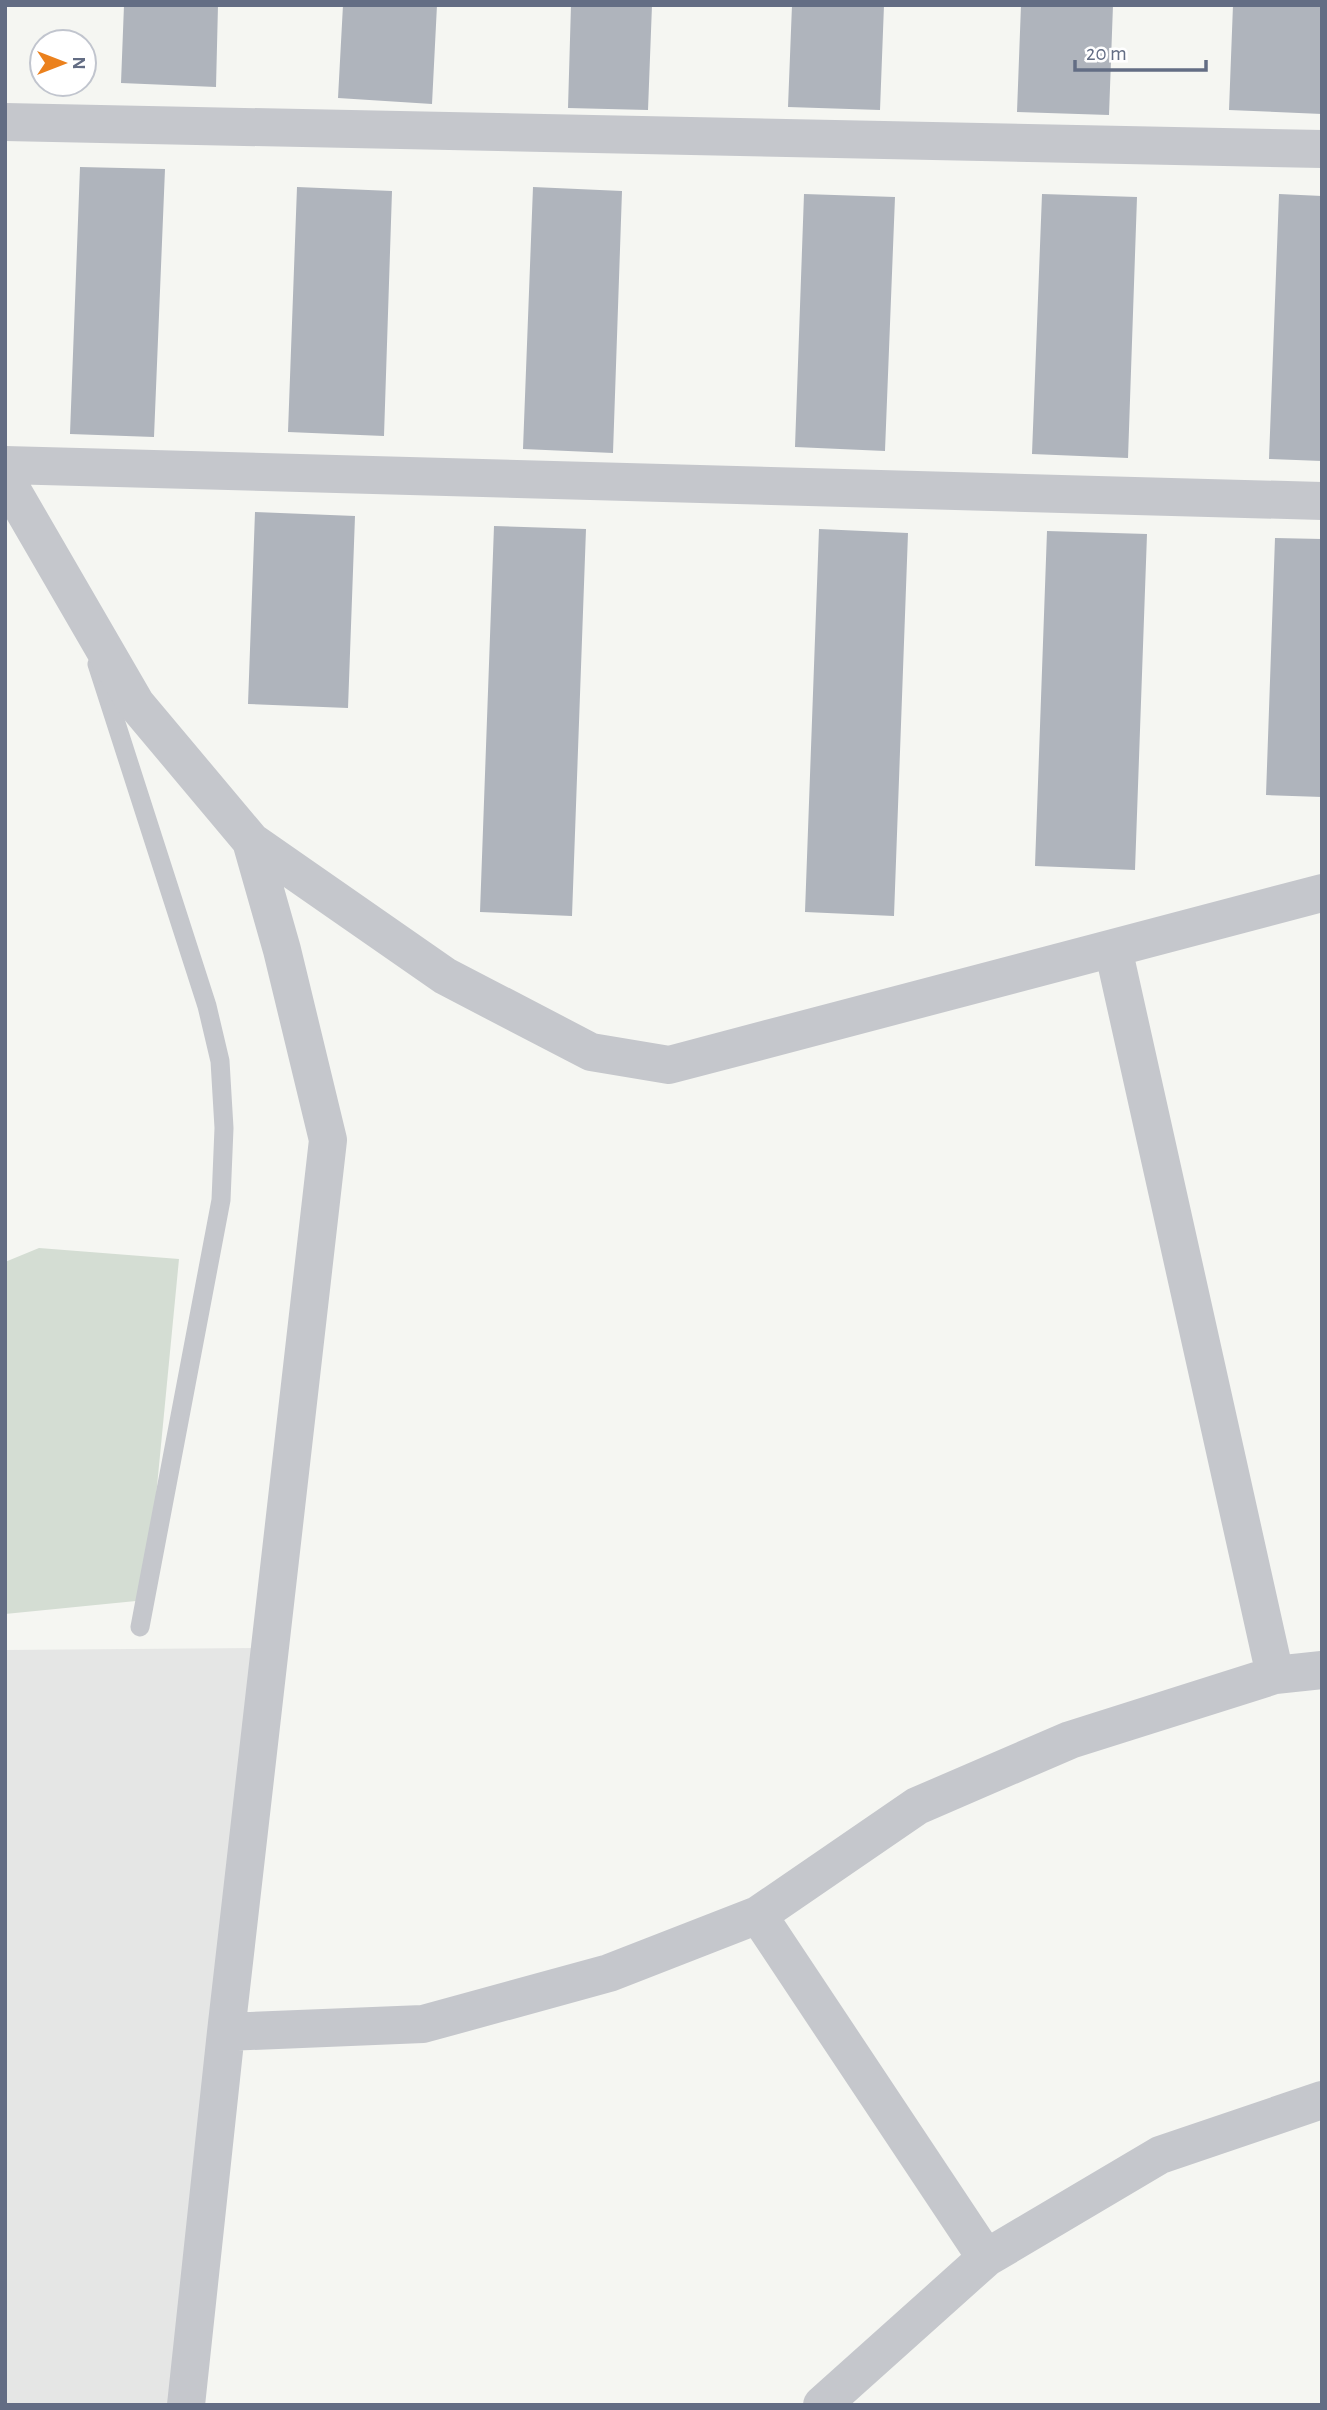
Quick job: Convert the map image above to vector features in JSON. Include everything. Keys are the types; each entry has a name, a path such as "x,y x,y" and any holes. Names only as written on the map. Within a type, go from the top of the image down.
{"street":[{"path":"5,122 1322,149"},
{"path":"5,465 1322,501"},
{"path":"5,478 136,704 251,841 445,976 591,1052 669,1065 1322,893"},
{"path":"186,2405 328,1140 282,950 251,841"},
{"path":"1113,948 1275,1675"},
{"path":"226,2032 423,2024 609,1973 758,1915 918,1806 1070,1740 1275,1675 1322,1670"},
{"path":"758,1915 986,2258"},
{"path":"822,2405 986,2258 1160,2155 1322,2100"}],"lane":[{"path":"77,603 207,1006 220,1061 223,1128 221,1200 140,1626"}],"shaded area":[{"path":"39,1248 179,1259 146,1600 5,1614 5,1262"},
{"path":"266,1648 184,2405 5,2405 5,1650"}],"building":[{"path":"124,5 218,5 216,87 121,83"},
{"path":"343,5 437,5 432,104 338,98"},
{"path":"571,5 652,5 648,110 568,108"},
{"path":"792,5 884,5 880,110 788,107"},
{"path":"1021,5 1113,5 1109,115 1017,112"},
{"path":"1233,5 1322,5 1322,114 1229,110"},
{"path":"80,167 165,169 154,437 70,434"},
{"path":"297,187 392,191 384,436 288,432"},
{"path":"533,187 622,191 613,453 523,449"},
{"path":"804,194 895,197 885,451 795,447"},
{"path":"1042,194 1137,197 1128,458 1032,454"},
{"path":"1279,194 1322,196 1322,461 1269,459"},
{"path":"255,512 355,516 348,708 248,704"},
{"path":"494,526 586,529 572,916 480,912"},
{"path":"819,529 908,533 894,916 805,912"},
{"path":"1047,531 1147,534 1135,870 1035,866"},
{"path":"1275,538 1322,539 1322,797 1266,795"}]}
